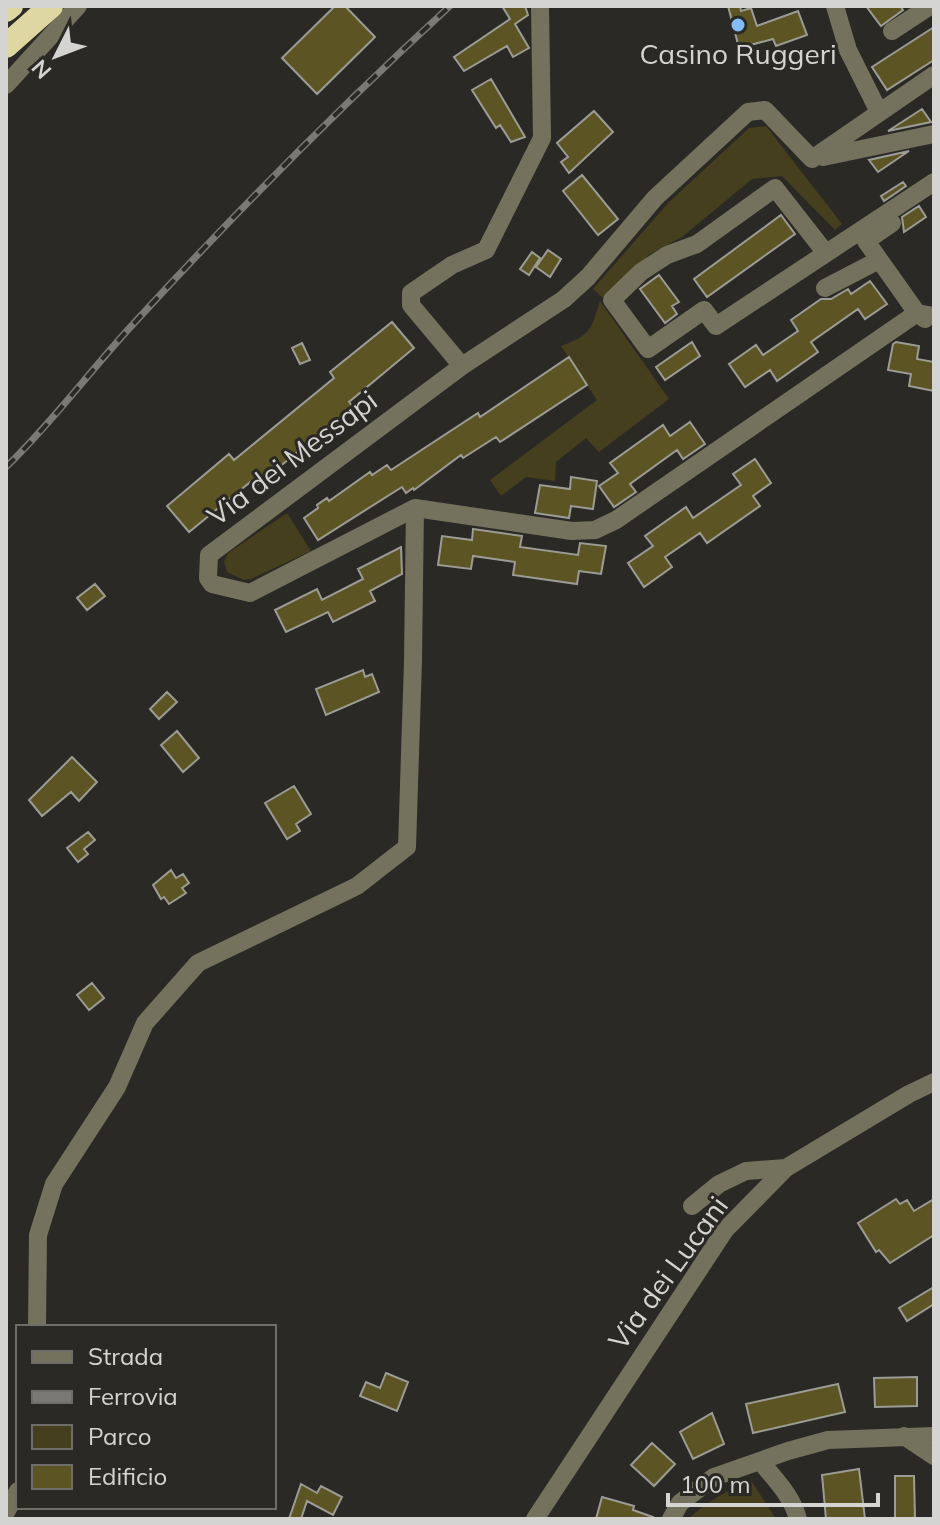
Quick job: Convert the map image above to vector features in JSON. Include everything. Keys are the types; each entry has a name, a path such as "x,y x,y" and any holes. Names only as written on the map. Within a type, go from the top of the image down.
{"highway":[{"path":"6,10 11,6"},
{"path":"6,46 51,6"}],"street":[{"path":"6,85 78,6"},
{"path":"462,366 411,305 411,293 452,265 486,250 542,138 540,6"},
{"path":"835,6 848,50 879,112"},
{"path":"892,31 930,6"},
{"path":"812,159 934,75"},
{"name":"Via dei Messapi","path":"415,508 250,593 218,587 208,578 209,555 462,366 564,299 588,277 655,198 748,112 765,110 812,159"},
{"path":"812,159 934,134"},
{"path":"825,252 775,188 697,244 667,255 641,272 612,300 648,349 704,310 716,326 934,182"},
{"path":"934,192 866,241 934,326"},
{"path":"825,288 879,260"},
{"path":"37,1325 38,1235 54,1184 117,1087 145,1023 198,963 357,886 407,847 415,508 572,531 595,530 616,520 678,476 926,315"},
{"name":"Via dei Lucani","path":"535,1519 725,1230 786,1168 934,1082"},
{"path":"692,1206 719,1184 746,1171 786,1168"},
{"path":"904,1436 934,1456"},
{"path":"671,1519 680,1503 714,1477 760,1461 828,1440 934,1436"},
{"path":"760,1461 782,1487 798,1519"},
{"path":"6,1512 16,1494"}],"green space":[{"path":"766,126 842,224 835,230 782,176 752,179 682,237 650,254 603,298 593,289 668,203 749,128"},
{"path":"600,301 669,399 599,452 586,438 556,462 555,481 526,477 501,496 490,480 597,400 561,346 584,335"},
{"path":"287,513 311,551 251,579 244,580 227,572 224,562 228,553"},
{"path":"752,1482 776,1519 688,1519 718,1497"}],"building":[{"path":"335,6 345,6 375,37 317,94 282,58"},
{"path":"502,6 525,6 528,15 515,24 529,48 513,57 507,46 464,71 454,57 510,19"},
{"path":"728,6 740,6 741,11 751,8 757,26 798,11 807,35 776,46 773,39 739,48"},
{"path":"866,6 900,6 903,10 881,26"},
{"path":"934,27 934,60 887,90 872,67"},
{"path":"491,79 525,137 511,142 500,125 496,128 472,90"},
{"path":"922,109 931,122 888,131"},
{"path":"594,111 613,132 569,173 561,162 568,157 557,143"},
{"path":"909,151 878,172 869,160"},
{"path":"582,175 618,219 598,235 563,191"},
{"path":"903,182 906,186 884,201 881,196"},
{"path":"919,206 926,217 904,232 902,217"},
{"path":"781,215 795,234 707,297 694,279"},
{"path":"548,250 561,259 550,277 536,267"},
{"path":"532,252 540,258 529,275 520,269"},
{"path":"659,275 679,302 672,306 677,314 665,323 640,289"},
{"path":"870,281 887,304 865,319 858,309 811,342 818,352 777,381 770,370 745,387 729,364 756,345 763,355 798,331 791,320 821,299 831,299 848,289 851,294"},
{"path":"392,322 414,348 349,402 353,407 340,418 258,484 254,479 189,532 167,506 229,454 234,460 334,378 330,372"},
{"path":"692,342 700,356 665,380 656,367"},
{"path":"896,342 919,346 917,359 934,362 934,391 909,386 911,374 888,370"},
{"path":"302,343 310,360 300,364 292,348"},
{"path":"569,357 587,385 500,442 496,437 463,458 461,455 414,490 406,493 402,487 318,540 304,518 318,508 317,505 327,498 329,501 370,472 372,475 387,465 391,470 478,413 480,417"},
{"path":"690,422 705,444 683,459 677,450 630,484 636,492 614,507 599,486 618,473 610,463 663,425 670,436"},
{"path":"755,459 771,483 753,496 760,506 707,543 700,533 665,557 672,567 644,587 628,563 653,546 645,536 686,507 693,518 741,485 733,474"},
{"path":"571,477 597,481 593,509 571,506 569,518 535,513 540,485 570,489"},
{"path":"473,529 522,536 520,547 578,555 580,543 606,546 601,574 579,571 577,584 513,575 515,562 473,556 471,569 438,565 442,536 472,540"},
{"path":"401,547 402,574 370,591 375,601 333,622 328,612 286,632 275,610 317,589 322,600 363,579 358,569"},
{"path":"95,584 105,596 87,610 77,598"},
{"path":"363,670 365,677 372,674 379,692 326,715 316,689"},
{"path":"167,692 177,702 159,719 150,709"},
{"path":"177,731 199,758 183,772 161,745"},
{"path":"72,757 97,782 79,801 71,792 42,816 29,800"},
{"path":"294,786 311,814 296,824 300,831 287,839 265,803"},
{"path":"88,832 95,840 84,849 88,854 78,862 67,848"},
{"path":"171,870 176,878 183,874 189,883 182,888 186,893 169,904 164,897 161,899 153,885"},
{"path":"92,983 104,998 89,1010 77,995"},
{"path":"896,1199 900,1204 907,1200 914,1211 934,1199 934,1235 890,1263 879,1250 876,1252 858,1223"},
{"path":"934,1287 934,1304 907,1321 899,1308"},
{"path":"386,1373 408,1382 397,1411 360,1396 366,1382 380,1388"},
{"path":"917,1377 917,1406 875,1407 874,1378"},
{"path":"838,1384 845,1412 753,1433 746,1404"},
{"path":"712,1413 724,1444 693,1459 680,1432"},
{"path":"652,1443 675,1464 654,1486 631,1465"},
{"path":"859,1469 865,1519 826,1519 822,1475"},
{"path":"895,1476 914,1476 915,1519 895,1519"},
{"path":"301,1484 317,1493 321,1486 342,1497 333,1515 307,1501 301,1519 289,1519"},
{"path":"602,1497 634,1506 633,1510 653,1519 596,1519"}],"railway":[{"path":"6,467 212,240 329,121 450,6"}],"place":[{"name":"Casino Ruggeri","path":"738,25"}]}
